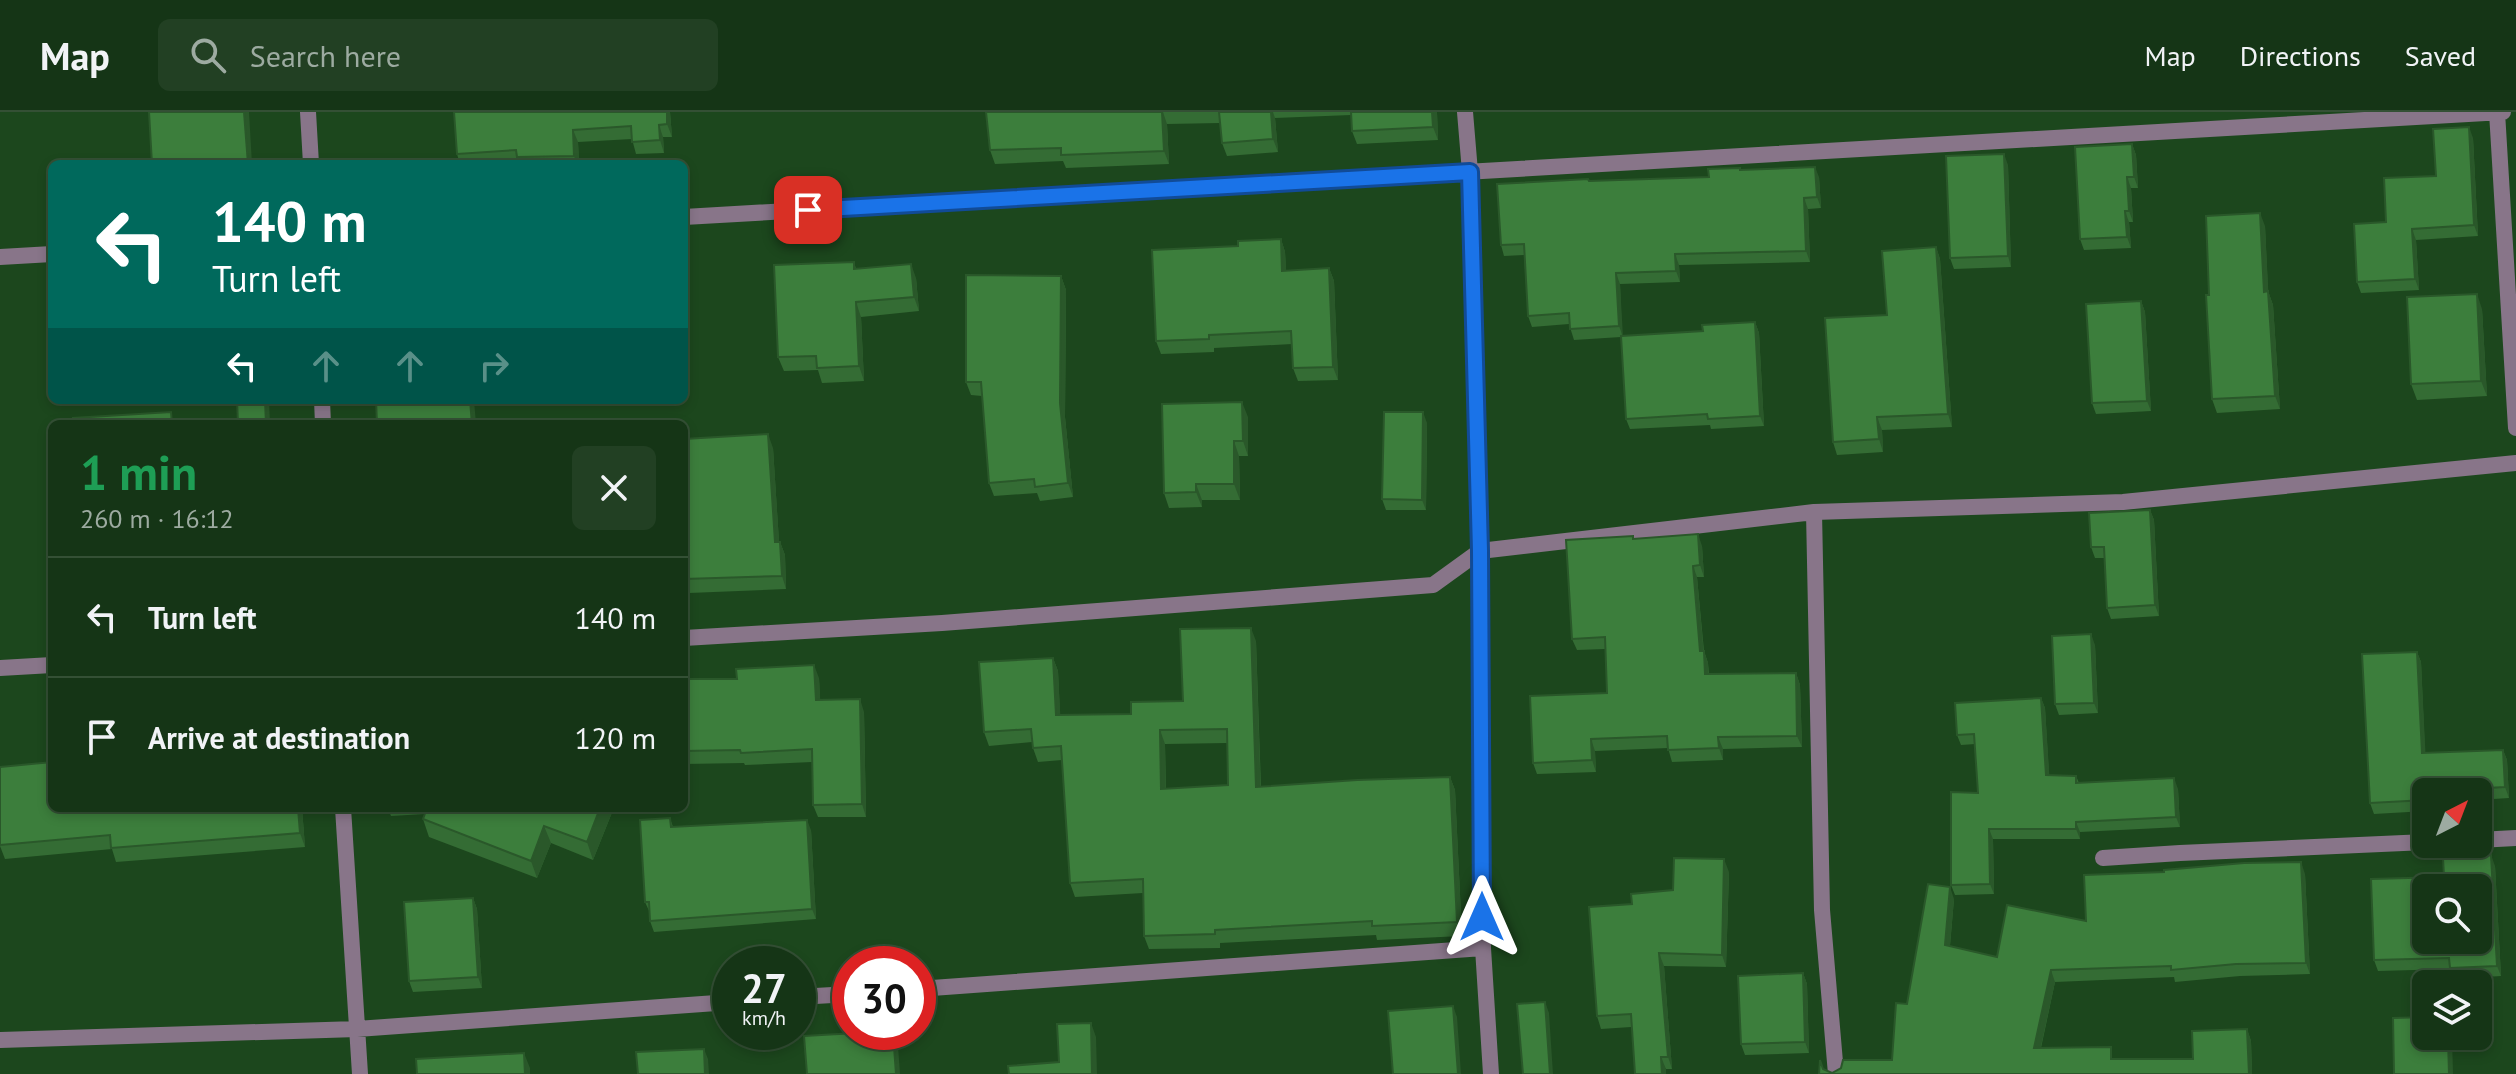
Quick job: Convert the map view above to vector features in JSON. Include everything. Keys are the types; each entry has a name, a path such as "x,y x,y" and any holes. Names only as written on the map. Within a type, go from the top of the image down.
{"street":[{"path":"308,112 311,160"},
{"path":"1465,112 1470,172 1480,551 1483,948 1491,1074"},
{"path":"688,217 2499,112 2516,428"},
{"path":"0,257 48,254"},
{"path":"688,638 942,623 1433,585 1480,551 1814,512 2123,502 2516,463"},
{"path":"1814,512 1822,910 1836,1074"},
{"path":"0,668 48,665"},
{"path":"343,812 360,1074"},
{"path":"2492,839 2516,838"},
{"path":"2103,858 2412,843"},
{"path":"936,988 1483,948"},
{"path":"0,1040 357,1029 712,1003"}],"building":[{"path":"149,112 244,112 248,160 152,160"},
{"path":"454,112 667,112 667,124 659,125 660,140 632,142 631,126 573,130 574,156 517,157 516,150 457,154"},
{"path":"986,112 1162,112 1164,151 1061,155 1061,148 990,150"},
{"path":"1219,112 1271,112 1273,139 1222,143"},
{"path":"1351,112 1432,112 1433,127 1352,131"},
{"path":"2469,127 2474,225 2412,229 2415,279 2357,282 2354,224 2386,222 2384,178 2436,176 2433,129"},
{"path":"2132,144 2134,177 2127,177 2127,237 2080,239 2075,147"},
{"path":"2004,154 2008,256 1950,258 1946,156"},
{"path":"1815,167 1817,197 1804,198 1806,251 1675,254 1676,271 1616,273 1619,326 1570,329 1569,313 1528,316 1524,244 1501,245 1497,184 1709,177 1708,169"},
{"path":"2260,213 2264,292 2268,291 2275,396 2212,399 2206,295 2209,295 2206,216"},
{"path":"1281,239 1282,271 1329,268 1333,367 1293,368 1291,331 1156,341 1152,250 1238,246 1238,241"},
{"path":"1936,247 1948,414 1877,417 1879,439 1833,442 1825,318 1887,315 1882,251"},
{"path":"854,262 854,269 911,264 914,297 856,302 859,366 817,368 816,356 778,357 774,265"},
{"path":"966,275 1061,276 1060,403 1068,483 1035,487 1034,479 989,483 981,382 966,382"},
{"path":"2477,294 2481,381 2411,384 2407,297"},
{"path":"2141,301 2147,401 2092,403 2086,304"},
{"path":"1755,322 1760,416 1708,419 1707,414 1626,419 1621,336 1703,331 1702,325"},
{"path":"1242,402 1243,441 1234,441 1234,484 1196,484 1196,492 1164,493 1162,404"},
{"path":"237,404 265,404 266,420 238,420"},
{"path":"376,404 470,404 472,420 377,420"},
{"path":"171,412 172,420 73,420"},
{"path":"1384,412 1423,412 1422,500 1382,499"},
{"path":"768,434 775,542 780,542 782,576 688,579 688,439"},
{"path":"2150,510 2155,605 2107,608 2104,547 2091,547 2089,513"},
{"path":"1698,534 1700,565 1693,566 1700,651 1704,651 1705,674 1796,673 1797,736 1718,737 1719,748 1668,750 1667,736 1591,739 1592,760 1533,763 1530,696 1607,693 1605,637 1572,639 1566,540"},
{"path":"1251,628 1256,787 1450,777 1457,922 1372,926 1372,921 1215,930 1215,934 1144,936 1143,879 1070,883 1061,746 1033,748 1031,729 984,732 979,662 1053,658 1056,715 1131,714 1131,702 1183,701 1180,629","holes":["1227,729 1228,785 1161,789 1160,730"]},
{"path":"2091,634 2094,703 2055,704 2052,636"},
{"path":"2417,652 2422,753 2503,750 2505,787 2492,788 2492,778 2412,778 2412,801 2370,803 2362,654"},
{"path":"814,665 816,700 860,699 862,804 813,805 812,749 741,753 740,750 688,751 688,679 737,679 736,669"},
{"path":"2041,698 2046,775 2076,776 2076,783 2174,778 2176,817 2076,822 2076,829 1989,829 1990,884 1951,885 1951,792 1978,793 1974,734 1957,735 1955,703"},
{"path":"48,762 48,812 298,812 300,833 111,848 110,835 0,845 0,767"},
{"path":"426,812 598,812 587,842 544,826 531,861 423,819"},
{"path":"670,818 671,827 807,820 812,909 650,921 649,902 645,902 640,820"},
{"path":"1674,858 1724,859 1722,955 1659,953 1668,1057 1661,1057 1662,1074 1635,1074 1631,1014 1597,1016 1589,907 1632,904 1631,894 1673,890"},
{"path":"2443,858 2491,858 2497,966 2450,968 2449,958 2374,960 2371,879 2412,878 2412,954 2492,954 2492,874 2444,874"},
{"path":"2301,862 2306,963 2236,964 2171,970 2171,966 2051,970 2034,1048 2111,1047 2111,1059 2193,1059 2192,1031 2247,1029 2249,1074 1819,1074 1820,1060 1823,1069 1832,1073 1841,1068 1843,1060 1892,1060 1896,1003 1907,1004 1928,884 1950,887 1945,945 1997,957 2007,905 2086,921 2084,875 2164,872 2244,863"},
{"path":"473,898 478,977 409,981 404,902"},
{"path":"1803,973 1805,1042 1741,1044 1738,976"},
{"path":"1545,1002 1550,1074 1523,1074 1517,1004"},
{"path":"1453,1006 1458,1074 1393,1074 1388,1011"},
{"path":"2412,1017 2412,1050 2448,1050 2449,1074 2394,1074 2393,1018"},
{"path":"1091,1023 1092,1074 1009,1074 1008,1066 1059,1062 1057,1024"},
{"path":"832,1034 832,1050 894,1050 896,1074 807,1074 805,1050 816,1050 816,1035"},
{"path":"704,1049 705,1074 638,1074 636,1052"},
{"path":"524,1053 525,1074 417,1074 416,1059"}],"route":[{"path":"808,210 1470,172 1480,551 1482,917"}]}
